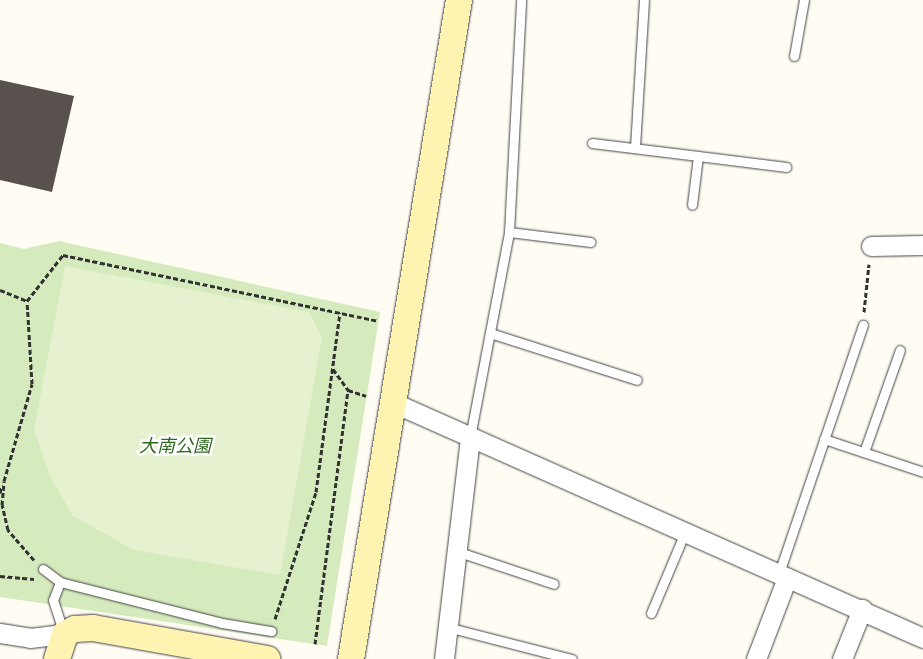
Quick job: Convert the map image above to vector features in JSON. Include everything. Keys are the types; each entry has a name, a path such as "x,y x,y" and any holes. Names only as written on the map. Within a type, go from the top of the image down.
{"street":[{"path":"351,659 459,0"},
{"path":"871,246 923,245"},
{"path":"392,402 783,576 862,609 923,638"},
{"path":"444,659 470,436"},
{"path":"756,659 783,576"},
{"path":"842,659 862,609"},
{"path":"0,633 30,638 64,634 75,629 93,628 267,659"},
{"path":"57,659 64,634"}],"lane":[{"path":"470,436 509,232 521,0"},
{"path":"635,147 644,0"},
{"path":"794,56 804,0"},
{"path":"592,142 786,168"},
{"path":"692,205 698,156"},
{"path":"509,232 590,242"},
{"path":"783,576 824,439 863,325"},
{"path":"490,334 637,380"},
{"path":"864,452 900,350"},
{"path":"824,439 923,472"},
{"path":"651,613 685,532"},
{"path":"456,551 554,584"},
{"path":"43,569 60,582 222,623 271,631"},
{"path":"60,582 53,600 64,634"},
{"path":"447,628 572,659"}],"path":[{"path":"863,325 871,246"},
{"path":"0,493 32,384 27,301 63,255 378,321"},
{"path":"0,290 27,301"},
{"path":"271,631 316,492 340,313"},
{"path":"332,368 348,390 366,396"},
{"path":"315,644 348,390"},
{"path":"4,481 2,505 8,530 43,569"},
{"path":"0,576 60,582"}],"green space":[{"name":"大南公園","path":"59,241 380,312 327,646 0,597 0,243 24,249"},
{"path":"65,266 309,312 322,338 280,575 134,550 73,516 49,474 34,430"}],"building":[{"path":"0,80 74,96 52,192 0,180"}]}
